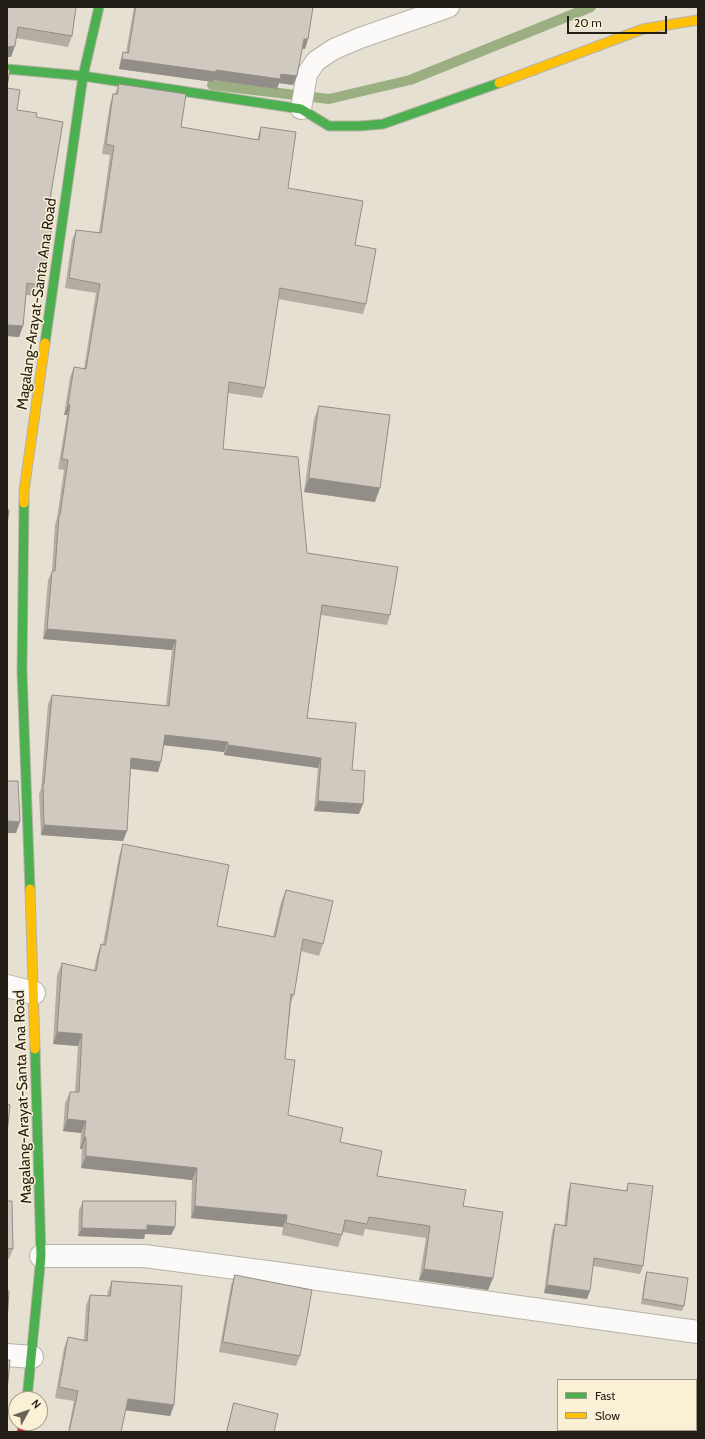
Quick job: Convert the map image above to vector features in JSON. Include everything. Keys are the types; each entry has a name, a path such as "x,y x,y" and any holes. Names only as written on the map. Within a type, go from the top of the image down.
{"main road":[{"name":"Magalang-Arayat-Santa Ana Road","path":"27,1391 42,1256 22,671 24,490 83,76 99,7"},
{"path":"7,69 83,76 301,109 329,126 360,126 383,124 473,93 643,29 698,20"}],"street":[{"path":"7,986 34,993"},
{"path":"42,1256 144,1256 698,1332"},
{"path":"7,1355 32,1356"}],"lane":[{"path":"301,109 307,74 316,61 334,49 360,38 449,7"}],"building":[{"path":"7,7 76,7 72,36 18,27 15,46 7,47"},
{"path":"136,7 313,7 308,39 304,39 297,76 281,74 280,79 122,59 123,52 128,53"},
{"path":"7,69 10,70 7,87"},
{"path":"119,84 186,94 181,127 259,140 261,127 296,132 288,188 363,201 355,245 376,249 366,304 280,288 265,388 229,382 223,449 298,457 307,553 398,567 390,615 322,605 307,718 356,723 352,770 365,771 363,804 318,801 321,758 228,745 228,742 165,735 161,762 131,758 127,831 44,825 43,784 52,695 169,706 176,640 47,629 52,571 55,571 59,515 68,460 62,459 70,405 68,405 74,367 86,369 100,284 69,278 76,230 101,233 114,146 106,144 113,94 117,94"},
{"path":"7,88 20,90 17,110 37,113 36,117 63,122 51,193 49,224 52,225 45,273 41,272 39,285 27,283 23,326 8,325 7,342"},
{"path":"319,406 390,415 380,488 309,478"},
{"path":"7,510 9,510 7,526"},
{"path":"7,781 18,781 20,822 8,821 8,828 7,828"},
{"path":"123,844 229,865 217,926 275,937 286,890 333,901 323,944 303,939 294,995 291,994 285,1059 295,1060 288,1115 343,1128 340,1142 382,1151 377,1176 466,1190 463,1206 503,1212 493,1278 424,1269 430,1226 369,1217 367,1224 345,1220 342,1235 286,1223 287,1215 195,1206 197,1168 86,1156 86,1137 84,1137 86,1121 67,1119 70,1092 79,1092 82,1034 57,1032 62,963 96,971 101,944 105,945"},
{"path":"7,1104 10,1105 7,1134"},
{"path":"571,1183 627,1191 628,1183 653,1186 643,1266 594,1258 590,1291 547,1285 555,1224 566,1226"},
{"path":"7,1201 12,1201 13,1249 7,1248"},
{"path":"83,1201 176,1201 175,1227 147,1225 147,1230 82,1228"},
{"path":"647,1272 688,1278 684,1306 643,1299"},
{"path":"235,1275 312,1290 300,1356 223,1342"},
{"path":"112,1281 182,1286 174,1405 128,1399 121,1432 69,1432 78,1391 59,1387 68,1337 87,1341 90,1295 110,1296"},
{"path":"7,1291 9,1291 7,1323"},
{"path":"7,1360 10,1360 7,1391"},
{"path":"234,1403 278,1414 274,1432 227,1432"}],"waterway":[{"path":"212,85 329,99 410,80 591,7"}],"traffic: fast":[{"path":"45,343 83,76 99,7"},
{"path":"7,69 83,76 301,109 329,126 383,124 499,83"},
{"path":"24,503 22,671 30,889"},
{"path":"28,1391 41,1256 35,1049"}],"traffic: slow":[{"path":"499,83 643,29 698,20"},
{"path":"24,503 24,491 45,343"},
{"path":"30,889 35,1049"}]}
